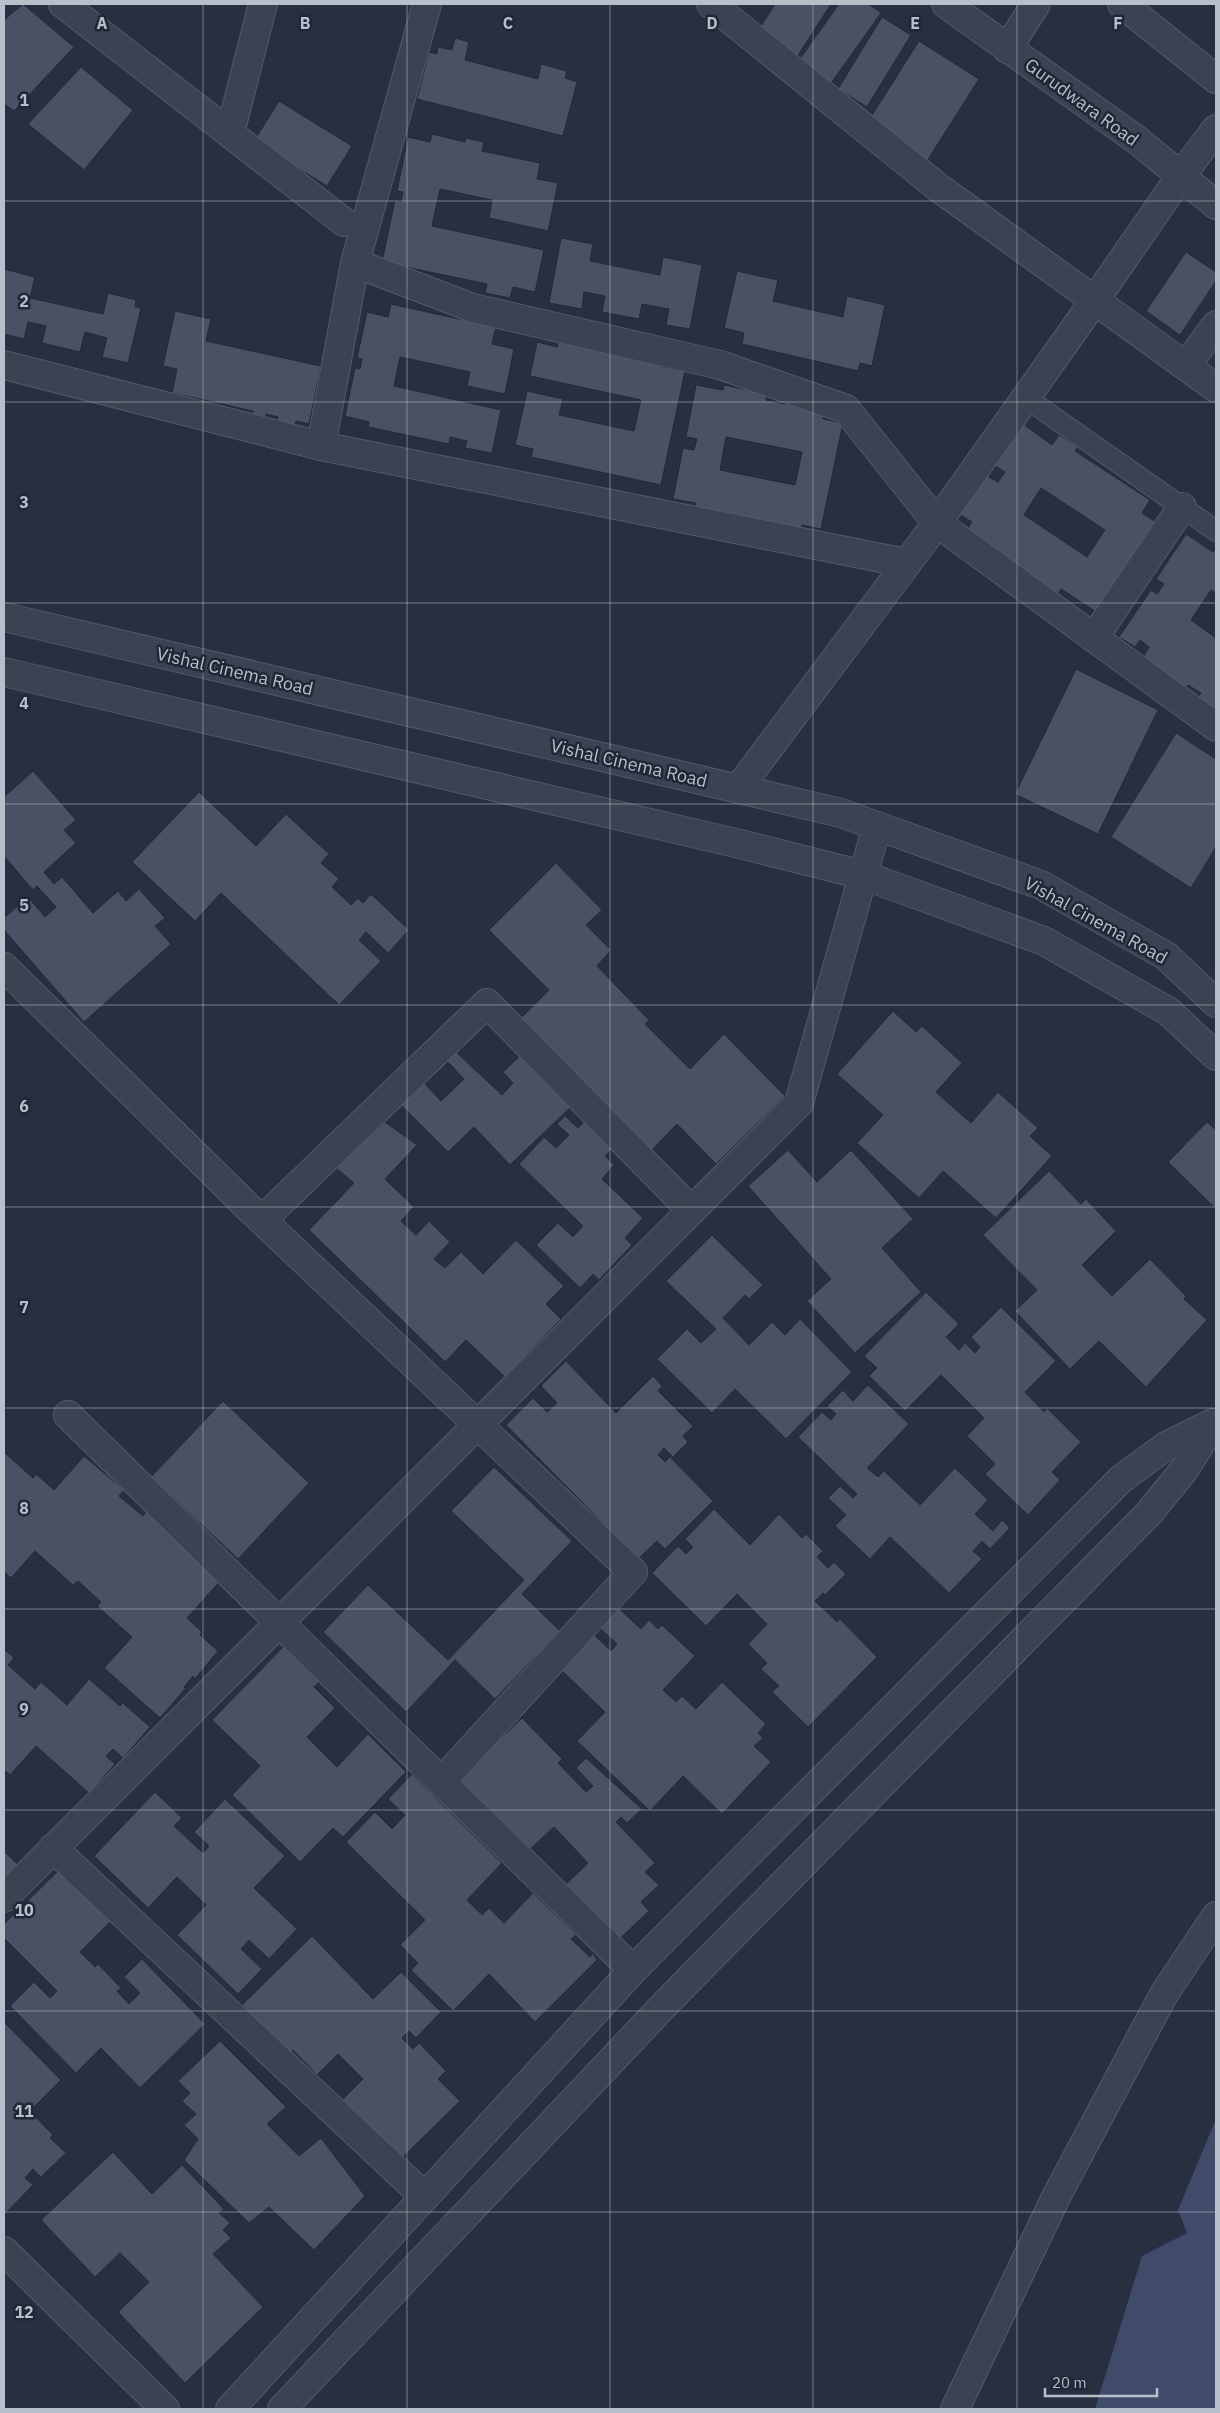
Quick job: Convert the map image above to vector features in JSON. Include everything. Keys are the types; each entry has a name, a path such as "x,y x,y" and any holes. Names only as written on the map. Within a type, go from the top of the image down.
{"street":[{"path":"63,4 344,222"},
{"path":"230,133 263,4"},
{"path":"321,446 355,263 427,4"},
{"path":"711,4 939,188 1216,388"},
{"name":"Gurudwara Road","path":"946,4 1137,140 1216,205"},
{"path":"1007,49 1036,4"},
{"path":"1122,4 1216,79"},
{"path":"738,789 937,523 1180,177 1216,129"},
{"path":"355,263 473,308 720,365 846,409 937,523 1216,728"},
{"path":"1186,366 1216,325"},
{"path":"4,364 321,446 906,563"},
{"path":"1094,638 1182,507"},
{"name":"Vishal Cinema Road","path":"4,617 840,813 1041,885 1166,956 1216,1003"},
{"path":"4,672 740,844 863,876 1044,941 1168,1011 1216,1056"},
{"path":"4,1898 799,1103 877,826"},
{"path":"4,967 262,1220 633,1572 441,1782"},
{"path":"262,1220 487,1003 691,1210"},
{"path":"68,1415 633,1970"},
{"path":"230,2409 633,1970 1121,1479 1166,1446 1215,1422"},
{"path":"282,2409 667,2002 1149,1513 1184,1470 1215,1422"},
{"path":"54,1848 425,2197"},
{"path":"955,2409 1056,2197 1164,1994 1216,1916"},
{"path":"4,2251 165,2409"}],"lane":[{"path":"1026,398 1216,531"}],"water":[{"path":"1216,2119 1216,2409 1095,2409 1142,2256 1187,2233 1178,2210"}],"building":[{"path":"23,4 74,47 14,111 4,104 4,20"},
{"path":"775,4 831,4 793,63 754,37"},
{"path":"839,4 869,4 881,13 829,86 797,63"},
{"path":"882,17 911,35 867,107 838,89"},
{"path":"455,38 469,42 465,60 538,79 541,64 567,71 565,78 577,82 563,136 417,99 429,52 437,54 438,47 452,50"},
{"path":"919,41 979,79 927,161 867,123"},
{"path":"81,67 133,110 84,170 28,124"},
{"path":"279,101 352,146 327,186 254,141"},
{"path":"432,134 465,142 466,138 484,142 482,151 540,163 537,179 558,183 548,231 489,218 492,200 440,189 432,226 544,250 535,292 513,287 510,298 485,293 487,284 382,262 395,200 401,202 403,192 397,191 408,137 430,142"},
{"path":"561,238 593,244 590,261 660,275 663,257 702,265 690,329 666,325 669,309 642,304 639,319 602,312 605,296 584,292 582,309 549,303"},
{"path":"1186,252 1216,272 1216,281 1180,335 1146,311"},
{"path":"4,269 35,277 30,298 103,314 108,293 136,300 135,307 141,308 128,363 102,357 107,338 85,332 80,352 42,343 46,326 28,322 24,339 4,334"},
{"path":"737,271 778,280 773,301 843,317 847,296 885,305 872,366 860,363 858,371 742,344 744,333 724,328"},
{"path":"391,304 468,321 469,316 497,322 492,344 514,349 505,394 467,386 470,372 400,357 394,386 501,410 492,453 465,448 467,441 450,437 449,444 368,427 369,422 345,416 355,368 360,369 362,359 357,358 367,312 388,317"},
{"path":"175,311 211,319 206,341 321,366 309,424 296,421 294,428 276,425 278,417 266,414 265,422 252,419 253,411 172,393 177,369 163,366"},
{"path":"560,333 666,355 663,367 685,371 661,485 531,457 533,449 515,445 527,391 563,399 559,415 634,431 641,400 530,376 537,342 557,347"},
{"path":"696,385 723,390 724,385 767,394 766,400 785,404 786,400 825,408 823,419 843,423 821,529 802,525 800,532 694,511 696,503 673,499 683,448 694,450 697,439 686,437","holes":["726,437 802,452 795,485 720,470"]},
{"path":"1019,421 1052,445 1059,435 1078,447 1075,451 1150,500 1142,513 1156,522 1098,613 1061,589 1056,598 962,537 972,522 959,514 985,475 998,482 1005,472 988,461","holes":["1041,488 1105,530 1087,557 1024,515"]},
{"path":"1186,534 1213,552 1216,549 1216,593 1211,590 1191,620 1216,638 1216,709 1198,697 1201,693 1188,685 1185,688 1142,659 1149,647 1140,640 1135,647 1119,637 1151,590 1157,594 1164,584 1156,579"},
{"path":"1076,669 1158,710 1098,834 1015,794"},
{"path":"1176,733 1216,759 1216,847 1191,888 1111,837"},
{"path":"33,771 76,820 64,830 76,843 44,872 54,884 62,877 93,913 118,891 126,901 139,889 165,918 155,926 171,944 84,1022 4,930 4,918 28,897 45,917 56,907 37,886 33,890 4,856 4,797"},
{"path":"199,792 256,846 286,814 329,854 321,863 339,879 332,887 351,905 358,898 363,903 371,894 409,930 388,953 366,932 359,940 381,961 339,1005 221,893 195,921 132,862"},
{"path":"556,863 602,910 586,925 611,950 597,966 649,1020 645,1024 690,1069 724,1034 785,1096 716,1164 677,1124 648,1154 517,1022 549,990 489,930"},
{"path":"893,1011 916,1032 922,1026 962,1063 936,1092 971,1123 998,1092 1038,1128 1030,1136 1052,1156 996,1218 943,1171 919,1198 857,1143 883,1115 837,1074"},
{"path":"525,1051 574,1104 510,1165 474,1127 448,1152 400,1104 456,1052 502,1095 513,1083 503,1072","holes":["448,1062 464,1079 441,1101 425,1084"]},
{"path":"565,1116 578,1128 589,1116 617,1144 605,1156 614,1165 602,1179 643,1218 625,1238 632,1245 599,1280 593,1274 580,1288 536,1245 558,1223 573,1237 583,1226 519,1164 544,1137 556,1148 569,1135 557,1124"},
{"path":"385,1122 417,1145 385,1179 414,1207 401,1221 416,1235 429,1221 450,1242 434,1259 445,1268 461,1252 483,1274 516,1240 564,1286 546,1304 561,1319 505,1377 466,1340 445,1362 309,1230 354,1183 336,1168"},
{"path":"1207,1122 1216,1130 1216,1209 1168,1162"},
{"path":"788,1150 817,1182 851,1150 913,1219 882,1248 921,1292 855,1353 807,1301 831,1279 748,1186"},
{"path":"1049,1171 1081,1204 1086,1199 1116,1231 1082,1265 1112,1296 1150,1259 1186,1296 1184,1299 1207,1320 1146,1387 1099,1341 1070,1369 1015,1311 1037,1290 983,1235"},
{"path":"712,1235 763,1285 749,1299 745,1295 723,1318 749,1345 772,1322 785,1335 800,1319 852,1372 786,1439 735,1389 712,1413 657,1359 687,1329 701,1343 716,1329 666,1281"},
{"path":"926,1292 959,1324 946,1337 959,1350 965,1343 975,1353 980,1347 971,1337 1001,1307 1056,1361 1025,1392 1044,1412 1047,1408 1081,1442 1052,1472 1060,1480 1028,1515 985,1474 995,1464 967,1436 984,1418 941,1375 905,1411 869,1376 877,1368 864,1356"},
{"path":"566,1361 616,1413 653,1376 662,1386 658,1391 693,1426 683,1436 688,1442 673,1457 664,1448 658,1455 665,1462 670,1457 713,1501 665,1549 657,1541 638,1559 506,1425 533,1398 547,1412 557,1403 541,1386"},
{"path":"868,1385 909,1424 867,1468 878,1477 884,1471 920,1505 955,1468 988,1500 975,1514 993,1531 1002,1520 1010,1528 990,1549 982,1541 973,1551 982,1559 949,1593 890,1537 870,1559 835,1526 846,1515 828,1498 840,1486 853,1498 857,1494 798,1437 822,1412 831,1420 836,1414 827,1406 843,1390 853,1401"},
{"path":"223,1401 309,1483 238,1559 151,1477"},
{"path":"4,1452 33,1478 36,1474 54,1490 84,1456 124,1490 119,1496 143,1516 146,1512 222,1579 187,1618 202,1632 200,1635 218,1651 195,1679 193,1676 184,1687 186,1688 160,1718 104,1668 132,1637 97,1606 101,1602 78,1581 73,1585 35,1551 11,1578 4,1572"},
{"path":"494,1467 572,1541 522,1594 560,1631 495,1699 455,1660 406,1712 323,1632 368,1585 448,1660 524,1580 451,1511"},
{"path":"714,1509 750,1545 779,1514 802,1538 806,1534 823,1551 817,1557 828,1568 834,1562 846,1574 825,1595 823,1593 815,1601 837,1622 840,1619 877,1657 808,1727 772,1692 779,1686 761,1669 767,1663 748,1644 767,1624 737,1594 706,1626 652,1573 678,1546 686,1554 693,1547 685,1539"},
{"path":"616,1606 641,1629 649,1620 658,1629 662,1625 695,1656 663,1690 676,1702 682,1696 696,1709 722,1682 766,1724 758,1733 763,1738 754,1746 771,1762 722,1814 683,1776 650,1811 577,1741 605,1712 556,1665 589,1630 611,1651 617,1644 598,1626"},
{"path":"284,1646 320,1681 314,1687 335,1708 307,1737 337,1767 368,1734 406,1772 343,1837 333,1828 300,1862 232,1795 260,1766 212,1720"},
{"path":"4,1649 14,1658 8,1665 35,1689 41,1682 67,1705 89,1679 120,1706 123,1703 150,1727 123,1758 113,1749 106,1756 115,1764 89,1793 36,1746 10,1775 4,1770"},
{"path":"522,1718 562,1759 558,1763 586,1792 593,1786 576,1768 586,1758 642,1809 627,1823 621,1817 616,1822 655,1863 645,1872 659,1885 641,1902 649,1911 614,1944 561,1889 588,1863 554,1827 527,1852 457,1780"},
{"path":"412,1774 502,1863 467,1900 482,1915 489,1908 504,1923 533,1893 576,1935 571,1939 590,1957 593,1953 597,1960 535,2022 489,1974 453,2011 411,1970 418,1963 400,1945 425,1920 346,1842 375,1812 392,1829 405,1815 388,1799"},
{"path":"155,1792 182,1818 174,1826 203,1853 209,1846 194,1832 225,1799 285,1856 254,1888 297,1929 269,1959 249,1940 241,1949 262,1969 238,1994 177,1935 206,1905 177,1877 148,1908 94,1856"},
{"path":"4,1851 20,1867 4,1884"},
{"path":"60,1869 111,1921 80,1952 95,1967 98,1964 121,1988 117,1991 129,2004 140,1993 124,1977 142,1959 205,2024 140,2088 101,2048 76,2073 10,2006 34,1982 50,1998 57,1991 4,1938 4,1924"},
{"path":"312,1936 373,1999 401,1972 441,2012 416,2038 409,2031 402,2038 413,2049 419,2043 446,2071 438,2079 460,2101 401,2159 339,2103 363,2079 338,2054 317,2075 293,2050 290,2054 242,2005"},
{"path":"4,2022 61,2080 30,2111 53,2135 50,2138 66,2153 41,2177 33,2169 25,2178 33,2185 4,2215"},
{"path":"220,2041 286,2107 267,2124 299,2156 321,2138 365,2196 314,2250 269,2207 249,2223 184,2160 198,2139 184,2125 196,2114 182,2101 190,2093 178,2081"},
{"path":"113,2152 152,2194 182,2165 224,2209 219,2213 230,2223 223,2230 231,2238 213,2254 263,2307 185,2383 118,2312 149,2282 120,2253 95,2277 41,2220"}]}
